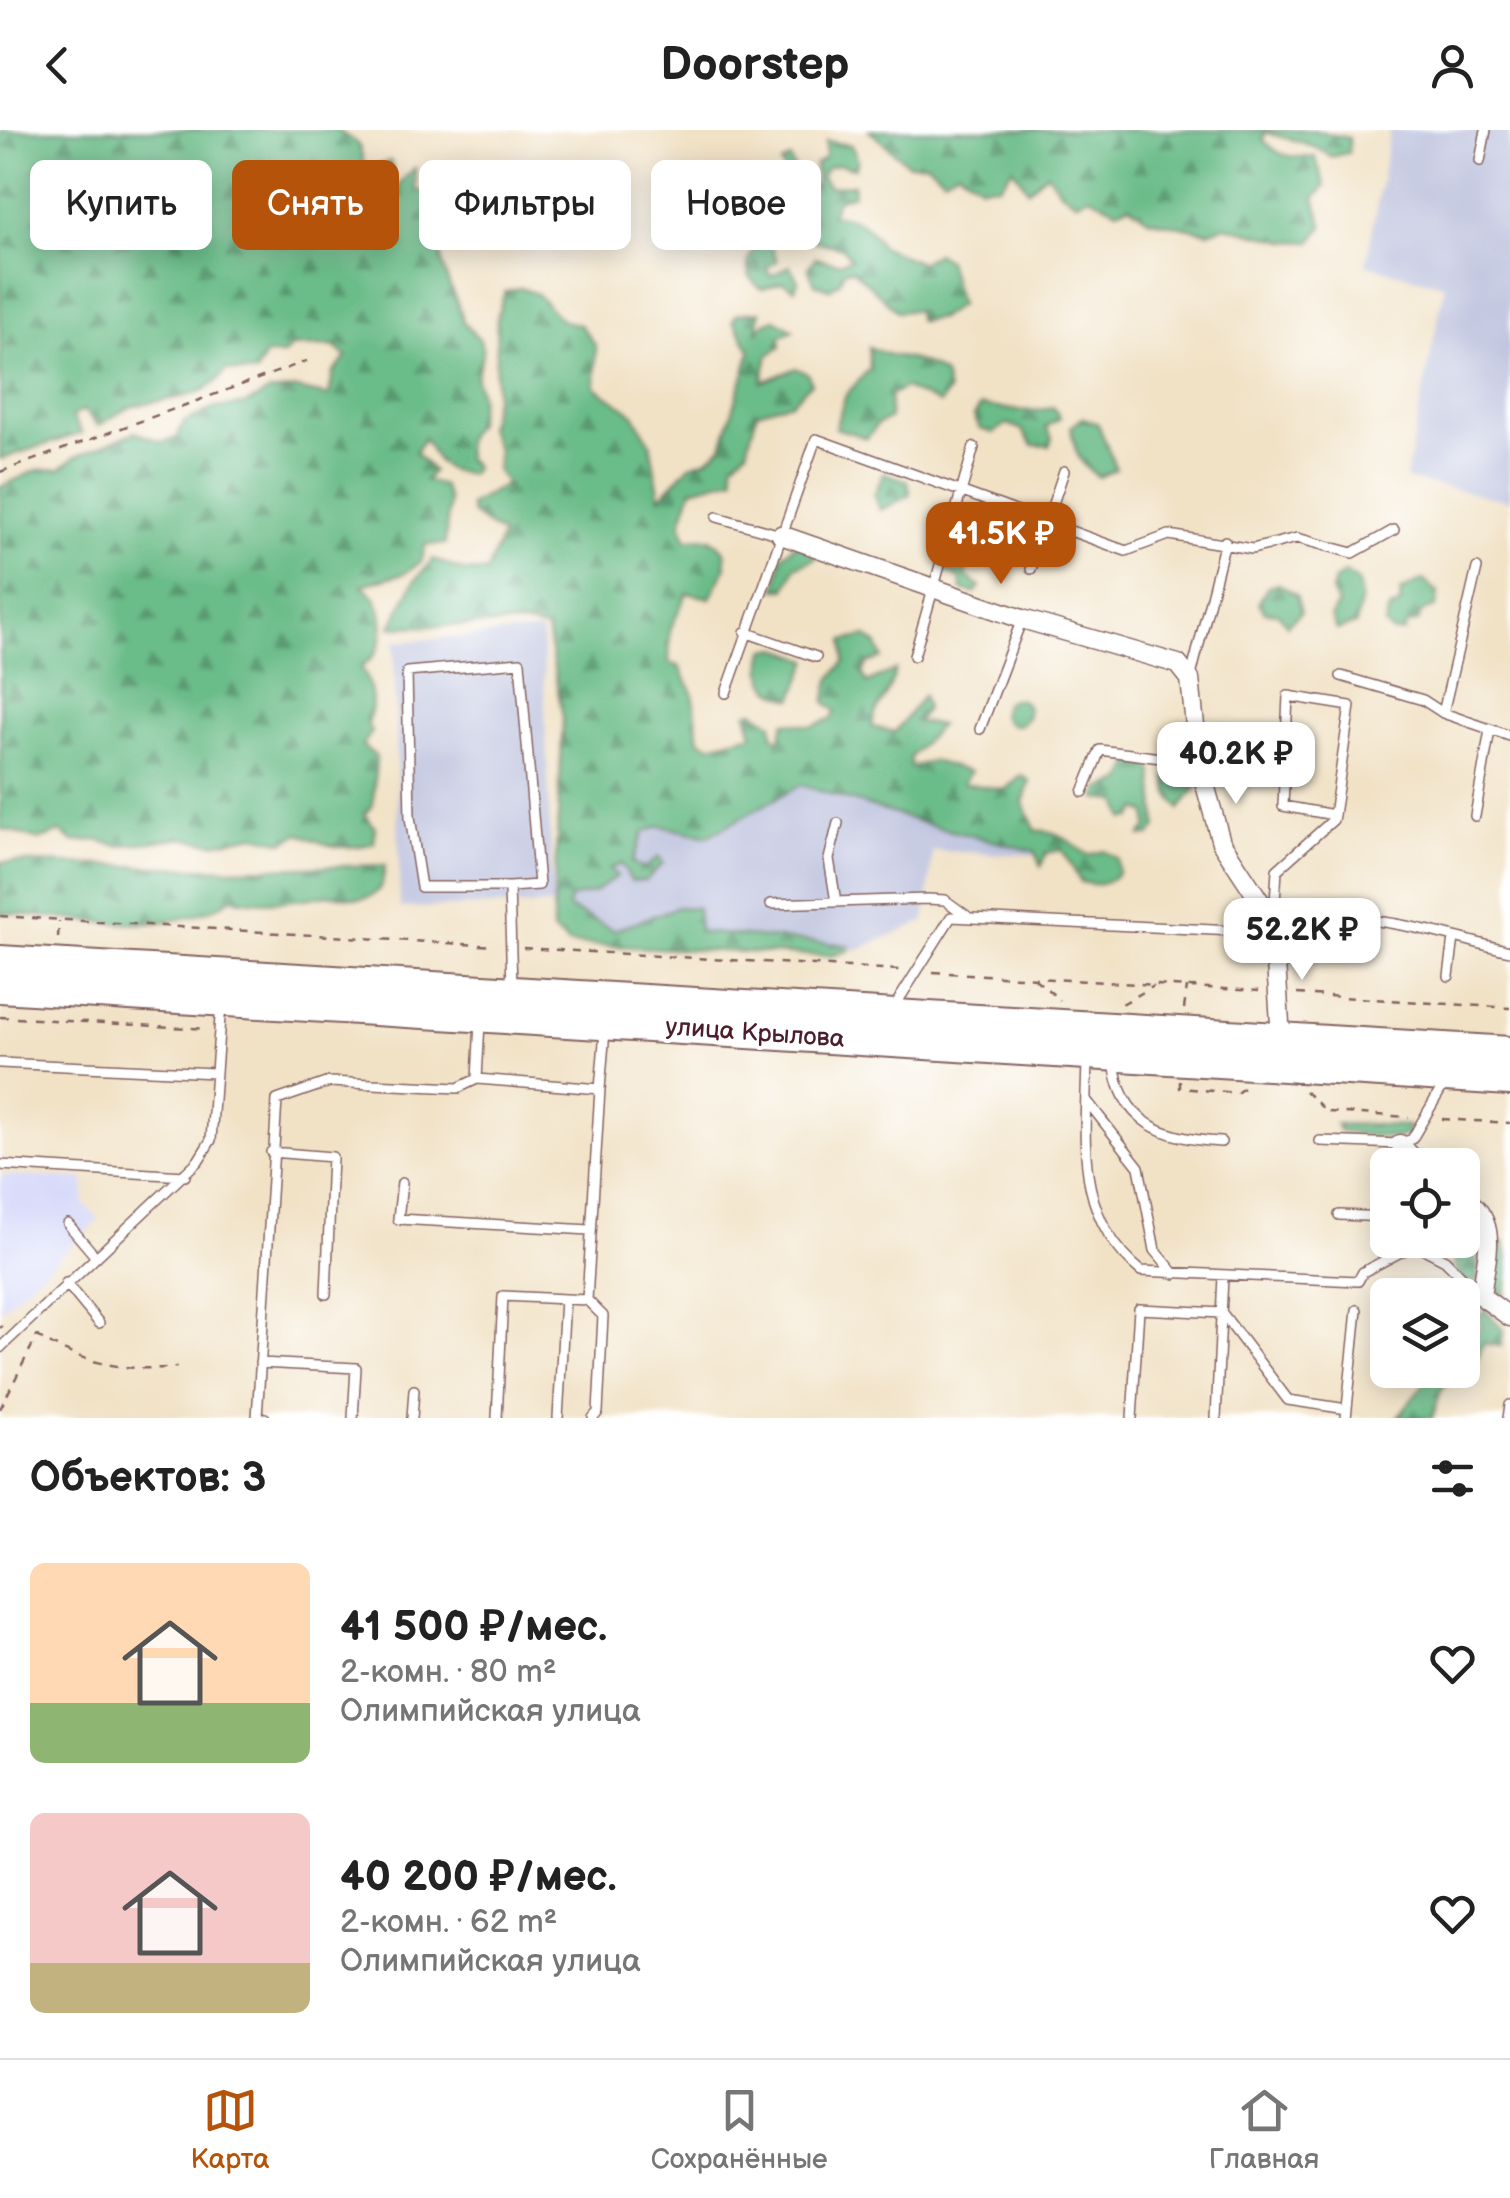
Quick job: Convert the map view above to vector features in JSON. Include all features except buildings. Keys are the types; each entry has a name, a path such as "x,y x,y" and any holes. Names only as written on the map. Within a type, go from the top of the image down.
{"main road":[{"name":"улица Крылова","path":"0,961 511,1004 891,1012 1510,1052"},
{"name":"улица Крылова","path":"0,987 220,1015 480,1016 511,1004 606,1024 1510,1080"}],"street":[{"path":"781,535 1022,620 1158,655 1178,664 1190,679 1198,764 1221,842 1265,909 1274,932 1282,1038"},
{"path":"1400,1144 1404,1148"},
{"path":"1480,1208 1488,1230 1481,1296 1510,1316"}],"lane":[{"path":"1480,161 1486,130"},
{"path":"726,692 816,439 1126,551 1170,535 1225,541 1252,549 1296,538 1353,553 1394,530"},
{"path":"914,656 974,447"},
{"path":"1031,569 1064,471"},
{"path":"717,517 781,535"},
{"path":"1190,679 1225,541"},
{"path":"1443,713 1477,568"},
{"path":"980,730 1022,620"},
{"path":"745,632 816,657"},
{"path":"520,662 539,885 510,887 421,887 410,817 407,672 520,662"},
{"path":"1341,676 1423,700 1443,713 1510,736"},
{"path":"1274,932 1276,870 1334,815 1350,706 1288,696 1283,806 1334,815"},
{"path":"1474,816 1490,730"},
{"path":"1083,792 1100,750 1198,764"},
{"path":"836,902 830,859 838,823"},
{"path":"510,887 511,1004"},
{"path":"771,904 945,900 969,918"},
{"path":"891,1012 951,917 1274,932 1307,917 1386,923 1510,951"},
{"path":"1450,976 1454,938"},
{"path":"0,1348 185,1176 210,1140 220,1015"},
{"path":"476,1079 480,1016"},
{"path":"587,1300 606,1024"},
{"path":"1101,1055 1087,1101 1086,1183 1117,1251 1141,1271 1358,1282 1363,1272 1385,1258"},
{"path":"1101,1055 1126,1102 1148,1124 1176,1140 1221,1142"},
{"path":"0,1062 215,1074"},
{"path":"1320,1141 1400,1144 1412,1138 1450,1076"},
{"path":"264,1418 258,1418 260,1363 276,1100 329,1082 458,1088 476,1079 600,1089"},
{"path":"1087,1101 1138,1166 1155,1250 1175,1274"},
{"path":"272,1152 332,1157 326,1294"},
{"path":"0,1165 185,1176"},
{"path":"402,1183 398,1219 590,1230"},
{"path":"1339,1214 1370,1216"},
{"path":"68,1224 96,1256"},
{"path":"1441,1258 1481,1296"},
{"path":"1216,1418 1223,1277"},
{"path":"66,1283 99,1323"},
{"path":"497,1418 503,1296 587,1300 603,1316 598,1412 594,1418"},
{"path":"558,1418 565,1299"},
{"path":"1132,1418 1139,1308 1222,1314 1288,1400 1346,1413 1357,1310"},
{"path":"260,1363 356,1368 353,1418"},
{"path":"412,1418 414,1390"},
{"path":"1508,1418 1510,1405"}],"path":[{"path":"0,472 306,361"},
{"path":"0,916 1510,1008"},
{"path":"1034,978 1062,1001"},
{"path":"1108,1004 1123,1004 1155,985"},
{"path":"0,1018 220,1015"},
{"path":"1180,1088 1236,1094 1245,1086"},
{"path":"1302,1089 1327,1112 1510,1123"},
{"path":"0,1409 37,1336 78,1359 151,1370 176,1367"}],"shaded area":[{"path":"1390,130 1510,130 1510,501 1405,479 1445,285 1366,265"},
{"path":"542,631 553,905 400,908 394,642"},
{"path":"801,785 940,828 1034,851 1034,855 933,851 925,921 857,950 576,942 562,907 563,807 718,827"},
{"path":"0,1175 84,1179 84,1204 99,1220 0,1310"}],"green space":[{"path":"0,130 339,130 357,144 363,160 232,160 232,250 399,250 399,186 415,168 419,250 440,250 463,322 480,340 483,351 476,377 480,399 476,422 465,440 466,459 475,467 470,474 446,468 424,438 415,453 433,471 425,480 443,486 449,501 445,544 425,545 422,561 405,573 362,585 377,603 382,626 377,649 361,667 372,701 367,722 371,733 362,746 376,756 373,805 364,814 375,827 374,843 336,846 300,833 284,842 255,835 214,843 181,838 119,846 96,840 73,842 61,832 39,840 0,828 0,487 37,470 60,469 75,457 135,432 162,442 177,438 184,422 215,408 244,405 269,392 297,389 329,396 333,373 347,357 333,346 291,347 284,355 265,355 256,374 226,370 208,388 184,397 133,406 98,426 84,410 72,417 82,433 0,459"},
{"path":"869,130 1310,130 1349,138 1349,152 1331,157 1308,144 1266,132 1263,139 1280,153 1315,157 1325,186 1315,198 1323,227 1311,242 1285,241 1225,226 1208,232 1148,219 1129,205 1117,210 1089,196 1076,201 1059,190 1047,173 1028,190 1013,168 1000,185 981,186 958,170 944,178 927,163 908,164"},
{"path":"826,141 851,145 858,160 855,168 838,164 826,168 821,177 821,161 825,158"},
{"path":"821,177 829,187 853,184 854,194 837,200 831,215 860,223 880,246 920,263 936,253 947,260 959,305 940,318 919,321 916,310 898,312 853,270 844,270 840,281 830,289 815,284 808,268 815,258 838,263 851,259 843,248 821,242"},
{"path":"755,250 773,250 777,261 766,268 771,276 790,266 798,281 795,289 782,282 762,289 754,283 748,269"},
{"path":"521,288 537,294 561,320 580,325 596,346 595,387 634,414 650,443 660,497 690,465 708,459 722,446 751,351 733,320 737,314 760,312 757,333 763,324 775,319 793,330 780,337 781,347 768,355 762,382 796,368 808,374 811,383 792,402 757,412 747,450 733,463 734,478 692,489 681,522 686,539 711,538 725,551 726,567 710,598 687,593 670,630 669,663 679,666 693,693 699,740 711,745 753,734 747,713 753,711 772,723 773,736 779,740 785,722 812,726 831,719 836,711 825,702 830,680 845,661 844,641 866,636 877,645 882,658 868,663 862,672 867,683 895,670 872,727 895,732 923,696 926,709 917,722 940,725 911,756 910,767 933,761 970,772 963,783 1005,790 1021,775 1030,781 1023,803 1036,831 1058,835 1088,855 1104,851 1117,858 1118,872 1114,877 1102,884 1081,882 1062,850 1046,853 1041,866 1034,851 940,828 801,785 708,836 659,826 644,832 632,863 645,868 659,857 663,863 646,880 631,881 622,864 609,869 617,876 593,893 570,898 568,908 614,930 678,907 697,908 699,932 839,944 850,946 848,951 831,956 569,944 553,931 563,718 547,629 522,624 391,627 415,580 433,559 464,571 487,572 502,535 472,514 470,505 506,484 496,470 498,451 488,428 495,394 497,316 505,292"},
{"path":"869,347 924,363 944,375 948,392 940,404 905,388 890,396 889,419 877,424 867,438 835,428 846,395 870,368"},
{"path":"981,406 1027,411 1053,407 1060,418 1046,427 1052,438 1049,446 1033,445 1021,429 1007,424 993,433 980,429 974,416"},
{"path":"1083,418 1098,424 1116,469 1099,477 1082,462 1074,443 1071,427"},
{"path":"884,473 908,481 910,495 880,510 874,495"},
{"path":"982,526 988,531 989,543 977,554 966,556 966,576 980,587 975,593 962,590 960,579 944,570 952,542 963,542"},
{"path":"796,544 815,550 816,558 795,567 786,589 776,589 782,556"},
{"path":"1345,573 1357,581 1361,596 1356,624 1337,630 1331,616 1338,604 1332,592 1335,580"},
{"path":"1423,580 1438,593 1436,607 1422,611 1418,622 1406,625 1404,632 1393,633 1385,625 1389,610 1400,605 1401,591"},
{"path":"1279,584 1296,595 1301,612 1287,625 1278,613 1265,612 1259,602 1268,586"},
{"path":"778,648 809,660 793,699 770,688 763,676 765,650"},
{"path":"1015,699 1024,703 1028,712 1024,721 1015,725 1006,721 1002,712 1006,703"},
{"path":"1132,762 1146,762 1153,771 1157,827 1150,836 1141,836 1148,827 1147,813 1138,809 1132,818 1124,819 1118,801 1097,799 1100,789 1123,781"},
{"path":"1175,768 1191,771 1197,786 1180,809 1169,794 1167,777"},
{"path":"0,862 228,869 385,865 380,888 368,897 327,895 267,902 232,898 178,919 119,923 0,913"},
{"path":"1336,1124 1408,1126 1410,1132 1397,1138 1340,1132"},
{"path":"1504,1242 1508,1271 1502,1298 1492,1286 1490,1271"},
{"path":"1454,1258 1478,1258 1477,1278 1462,1278"},
{"path":"1485,1310 1503,1330 1501,1346 1483,1343 1480,1352 1480,1315"},
{"path":"1421,1388 1444,1388 1432,1418 1397,1418"}]}
